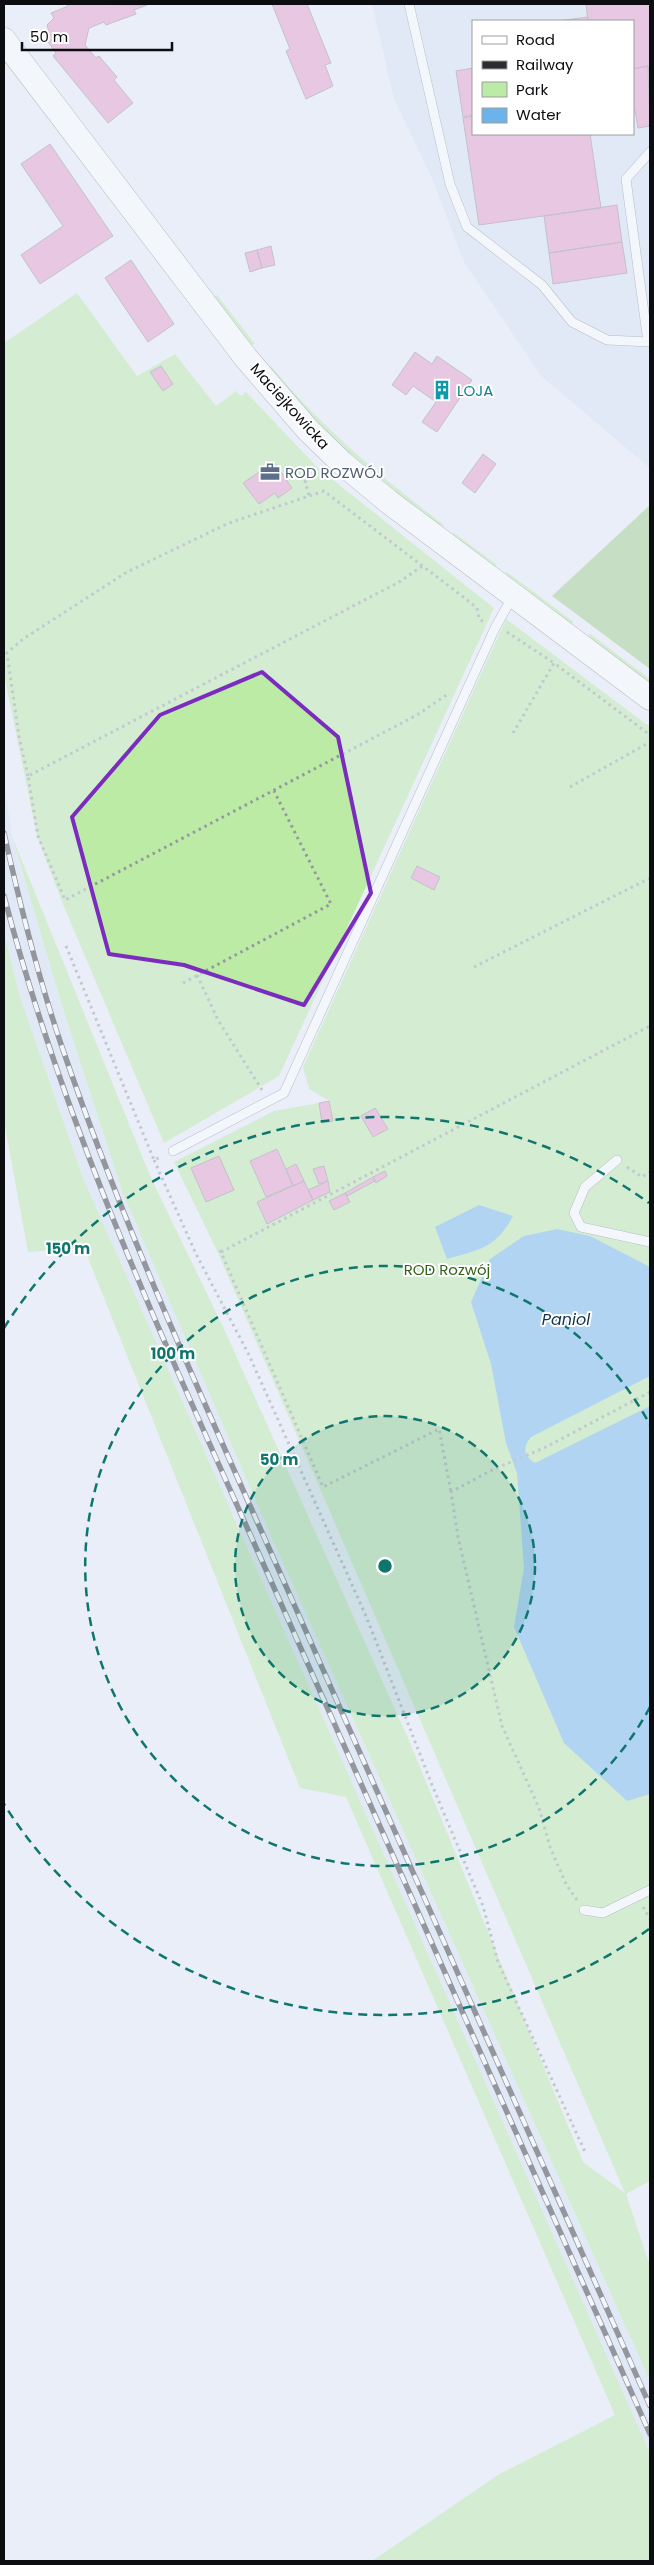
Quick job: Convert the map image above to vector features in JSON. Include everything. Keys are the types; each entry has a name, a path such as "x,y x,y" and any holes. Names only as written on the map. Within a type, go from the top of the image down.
{"street":[{"name":"Maciejkowicka","path":"4,40 246,358 297,418 371,488 650,698"}],"lane":[{"path":"410,4 450,184 467,227 542,285 572,322 607,340 649,342 626,180 650,152"},
{"path":"173,1151 269,1102 284,1093 288,1087 496,627 513,596"},
{"path":"617,1160 585,1187 574,1213 581,1226 650,1242"},
{"path":"584,1910 603,1913 650,1890"}],"path":[{"path":"310,495 305,482 322,462"},
{"path":"452,686 448,694 418,715 64,900 38,836 19,737 8,653 23,639 127,572 229,523 324,491 477,608 479,628"},
{"path":"28,776 392,586 422,566"},
{"path":"479,619 496,627 554,663 650,735"},
{"path":"512,732 554,663"},
{"path":"570,787 650,742"},
{"path":"184,983 331,904 274,791"},
{"path":"474,967 650,878"},
{"path":"66,946 154,1160 196,1254 249,1356 366,1616 432,1784 483,1906 498,1962 586,2154"},
{"path":"198,976 218,1020 269,1102"},
{"path":"584,1910 566,1884 550,1847 539,1808 502,1726 458,1537 452,1492 438,1429 323,1487 221,1251 650,1026"},
{"path":"154,1160 173,1151"},
{"path":"617,1160 642,1177 650,1172"},
{"path":"452,1492 650,1392"}],"highlighted area":[{"path":"262,672 338,737 371,893 304,1005 184,965 109,954 72,817 160,715"}],"shaded area":[{"path":"372,4 650,4 650,468 541,376 464,262 432,178 394,99"},
{"path":"4,784 12,836 62,1006 123,1194 267,1527 650,2381 650,2453 83,1178 19,994 4,932"}],"green space":[{"name":"ROD Rozwój","path":"77,293 137,376 175,354 216,406 236,391 241,396 246,392 318,468 494,608 279,1076 164,1143 62,902 37,836 4,674 4,343"},
{"path":"217,295 255,344 250,345 214,297"},
{"path":"270,365 310,410 352,450 444,525 440,527 405,501 327,435 268,369"},
{"path":"650,505 650,669 552,596"},
{"path":"453,532 497,565 495,568 452,536"},
{"path":"507,572 574,622 570,624 505,575"},
{"name":"ROD Rozwój","path":"506,619 650,727 650,2181 626,2194 650,2266 650,2381 267,1527 123,1194 62,1006 12,836 151,1178 225,1331 408,1738 583,2162 625,2193 217,1251 174,1162 274,1111 330,1101 309,1089 303,1067"},
{"path":"589,633 650,679 650,684 589,639"},
{"path":"4,932 19,994 83,1178 650,2453 650,2561 372,2561 498,2475 615,2415 346,1797 300,1788 84,1248 28,1252 4,1121"}],"water":[{"path":"479,1205 513,1216 500,1235 486,1246 447,1259 435,1227"},
{"name":"Paniol","path":"557,1229 590,1236 650,1267 650,1376 531,1437 525,1448 528,1457 535,1463 650,1406 650,1794 627,1801 564,1743 514,1627 524,1568 517,1473 506,1443 491,1364 471,1302 490,1259 524,1236"}],"building":[{"path":"67,4 147,5 134,10 136,14 106,25 104,22 89,28 85,45 96,58 99,56 117,77 114,80 133,103 108,123 53,56 56,53 46,39 50,36 47,25 54,18 51,13 68,6"},
{"path":"272,4 307,4 331,63 325,65 333,86 306,99 286,51 290,49"},
{"path":"586,4 650,4 650,79 648,66 634,69 634,20 588,20"},
{"path":"588,17 588,20 566,20"},
{"path":"648,66 650,126 638,128 634,110 634,69"},
{"path":"472,68 472,115 463,117 456,71"},
{"path":"472,116 472,135 590,135 601,208 479,225 463,118"},
{"path":"50,144 113,236 40,284 21,255 63,226 21,164"},
{"path":"617,205 622,242 549,253 544,216"},
{"path":"622,242 627,273 553,284 549,253"},
{"path":"271,246 275,265 262,268 257,250"},
{"path":"257,250 262,268 250,272 245,253"},
{"path":"131,260 174,324 148,342 105,278"},
{"name":"LOJA","path":"415,352 432,364 437,356 472,380 437,432 422,422 436,402 413,386 406,395 392,385"},
{"path":"161,366 173,384 163,391 150,372"},
{"path":"483,454 496,464 475,493 462,483"},
{"name":"ROD ROZWÓJ","path":"274,462 292,488 278,498 275,493 259,504 243,483"},
{"path":"417,866 440,877 434,890 411,878"},
{"path":"329,1101 333,1121 322,1123 319,1103"},
{"path":"375,1108 388,1129 373,1137 361,1116"},
{"path":"277,1149 293,1185 266,1197 250,1161"},
{"path":"219,1156 234,1190 206,1202 191,1168"},
{"path":"296,1164 304,1181 293,1186 286,1169"},
{"path":"324,1166 328,1181 319,1184 313,1169"},
{"path":"385,1171 387,1176 376,1183 373,1177"},
{"path":"373,1177 375,1181 347,1196 345,1193"},
{"path":"304,1181 313,1200 267,1224 257,1202"},
{"path":"328,1181 330,1192 313,1200 308,1190"},
{"path":"345,1193 350,1202 334,1210 329,1201"}],"railway":[{"path":"4,833 30,941 53,1021 113,1186 229,1458 650,2406"},
{"path":"4,896 30,986 59,1075 125,1249 199,1420 650,2434"}],"place":[{"name":"LOJA","path":"442,390"},
{"name":"ROD ROZWÓJ","path":"270,472"}]}
